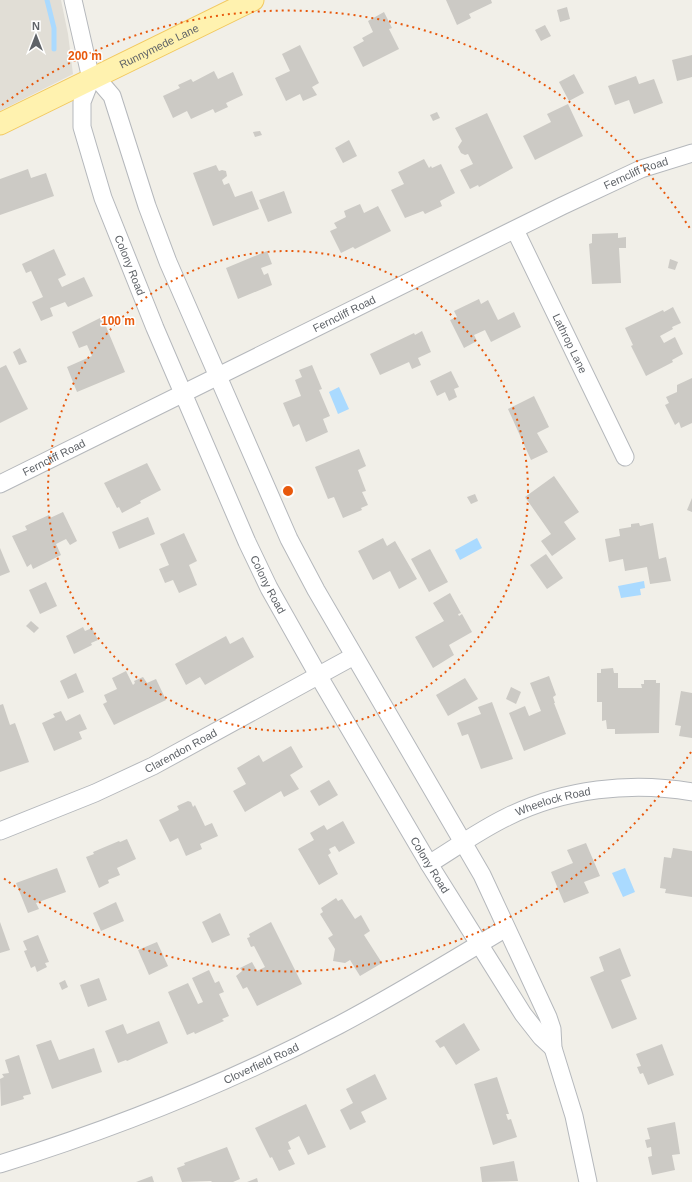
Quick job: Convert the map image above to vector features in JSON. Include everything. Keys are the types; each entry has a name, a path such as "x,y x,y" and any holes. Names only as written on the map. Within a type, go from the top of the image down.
{"main road":[{"name":"Runnymede Lane","path":"0,124 253,0"}],"street":[{"path":"73,0 92,79"},
{"name":"Colony Road","path":"552,1048 540,1037 523,1014 429,864 318,676 269,588 247,542 129,264 104,198 83,134 81,112 82,102 92,79 100,82 112,96 148,210 171,269 298,556 354,656 482,875 548,1017 553,1034 552,1048 574,1116 588,1182"},
{"name":"Ferncliff Road","path":"0,484 627,175 692,153"},
{"name":"Lathrop Lane","path":"515,230 625,457"},
{"name":"Clarendon Road","path":"0,831 95,793 153,766 354,656"},
{"name":"Wheelock Road","path":"429,864 507,817 527,808 566,796 598,790 628,788 658,788 692,792"},
{"name":"Cloverfield Road","path":"0,1164 125,1121 274,1057 374,1006 506,928"}],"shaded area":[{"path":"0,0 61,0 68,34 73,74 0,111"}],"water":[{"path":"339,387 349,409 338,414 329,392"},
{"path":"477,538 482,548 460,560 455,550"},
{"path":"644,581 645,588 640,589 641,595 621,598 618,586"},
{"path":"625,868 635,892 623,897 612,873"}],"building":[{"path":"446,0 491,0 492,3 469,14 471,18 457,25"},
{"path":"567,7 570,19 560,22 557,10"},
{"path":"384,12 392,28 389,29 399,49 363,67 353,47 364,41 362,38 373,32 368,21"},
{"path":"545,25 551,36 541,41 535,30"},
{"path":"300,45 319,83 312,87 317,95 303,101 300,94 286,101 275,78 290,71 282,54"},
{"path":"692,55 692,77 677,81 672,60"},
{"path":"214,71 218,79 233,72 243,95 226,103 228,107 215,113 213,109 191,119 187,111 173,118 163,96 180,88 178,85 191,79 193,82"},
{"path":"574,74 584,93 569,101 559,82"},
{"path":"636,76 639,84 654,79 663,103 634,114 629,100 615,105 608,86"},
{"path":"568,104 583,136 535,160 523,136 551,122 547,114"},
{"path":"437,112 440,118 433,121 430,115"},
{"path":"487,113 513,168 479,187 478,185 470,189 460,170 473,164 468,154 465,155 461,153 458,147 462,141 455,128"},
{"path":"260,131 262,135 255,137 253,132"},
{"path":"349,140 357,156 343,163 335,148"},
{"path":"424,159 429,168 431,166 432,168 441,164 455,193 440,201 442,206 425,214 423,211 405,218 391,190 404,184 398,172"},
{"path":"216,165 219,171 226,171 227,176 222,180 224,185 229,183 235,197 252,191 259,209 213,226 193,173"},
{"path":"28,169 31,178 46,173 54,196 0,215 0,179"},
{"path":"284,191 292,213 268,222 259,200"},
{"path":"360,204 364,213 378,206 391,231 355,249 353,247 341,253 330,231 337,228 334,223 346,217 344,211"},
{"path":"618,233 618,238 626,237 626,248 619,248 621,283 592,284 589,244 592,243 592,234"},
{"path":"54,249 66,275 58,279 62,287 84,277 93,296 68,307 65,302 50,308 53,316 41,321 32,302 43,297 31,271 26,273 22,264"},
{"path":"267,251 272,264 261,268 264,275 268,273 272,285 238,299 226,268"},
{"path":"670,259 678,262 675,270 668,268"},
{"path":"479,299 481,304 488,300 498,320 514,312 521,327 491,342 485,330 474,335 477,341 464,348 450,320 457,317 454,311"},
{"path":"673,307 681,323 672,327 673,329 660,336 664,343 675,337 683,354 672,360 673,362 646,376 631,346 633,345 625,328 663,310 664,312"},
{"path":"102,317 125,372 77,392 67,367 92,356 87,345 79,348 72,332"},
{"path":"422,331 431,352 418,358 421,365 412,369 409,362 380,375 370,354 414,333 415,335"},
{"path":"20,348 27,362 19,365 13,352"},
{"path":"6,365 28,409 0,423 0,368"},
{"path":"312,365 322,389 319,390 330,416 323,419 328,432 306,442 299,424 293,427 283,403 301,396 295,380 302,377 299,370"},
{"path":"451,371 459,387 454,389 457,397 449,401 445,392 437,396 430,381"},
{"path":"692,378 692,423 681,428 679,422 675,425 665,405 669,403 666,397 677,392 677,385"},
{"path":"534,396 549,427 537,433 548,452 531,460 508,409"},
{"path":"359,449 366,466 358,470 366,491 362,492 368,505 361,508 362,510 343,518 334,497 328,499 315,467"},
{"path":"147,463 161,490 122,513 119,507 117,508 104,483"},
{"path":"554,476 579,512 564,522 576,539 552,556 541,541 551,534 525,497"},
{"path":"475,494 478,501 471,504 467,497"},
{"path":"692,498 692,512 687,510"},
{"path":"63,512 77,541 70,545 66,539 56,544 61,555 33,569 31,564 27,567 12,536 27,530 25,526 49,515 50,518"},
{"path":"148,517 155,534 119,549 112,532"},
{"path":"639,523 640,526 653,523 659,559 666,557 671,581 650,584 647,567 625,571 623,559 609,562 605,539 620,536 619,529 631,527 631,524"},
{"path":"184,533 197,561 189,565 197,585 179,593 173,580 165,583 159,569 169,565 160,544"},
{"path":"383,538 387,546 395,541 417,579 399,589 390,571 373,580 358,551"},
{"path":"0,548 10,572 0,576"},
{"path":"430,549 448,582 429,592 411,559"},
{"path":"546,554 563,578 547,589 530,565"},
{"path":"46,582 57,606 40,614 29,590"},
{"path":"450,593 461,613 458,614 459,616 462,614 472,632 449,645 454,655 433,668 415,637 444,621 433,603"},
{"path":"31,621 39,628 34,633 26,626"},
{"path":"83,627 85,631 92,628 98,640 91,643 92,645 74,654 66,636"},
{"path":"226,636 230,644 243,637 254,657 205,685 200,677 186,685 175,664"},
{"path":"613,668 614,673 618,673 618,688 642,688 641,684 644,684 644,680 656,680 656,683 660,683 659,733 615,734 615,729 607,729 606,720 602,721 602,702 597,702 597,673 601,673 601,669"},
{"path":"126,671 133,685 135,683 134,681 143,677 147,683 156,679 166,700 114,725 103,704 107,702 104,695 117,689 112,678"},
{"path":"76,673 84,692 68,699 60,681"},
{"path":"549,676 556,695 553,697 554,703 566,734 524,751 509,713 525,706 529,716 541,711 530,683"},
{"path":"465,678 478,699 448,716 436,695"},
{"path":"511,687 521,692 516,704 506,699"},
{"path":"681,691 692,693 692,738 679,736 681,726 675,725"},
{"path":"492,702 513,759 481,769 468,734 462,736 457,723 481,714 478,707"},
{"path":"3,704 10,725 15,723 29,762 0,772 0,705"},
{"path":"61,711 66,721 80,714 87,729 79,732 82,739 54,751 42,723 55,717 53,714"},
{"path":"291,746 303,767 290,775 299,789 284,797 281,791 245,812 233,791 246,784 237,768 259,755 263,762"},
{"path":"329,780 338,795 319,806 310,791"},
{"path":"188,801 191,802 193,807 195,805 205,826 212,823 218,836 200,844 202,849 186,856 178,838 170,842 159,820 179,810 177,806"},
{"path":"343,821 355,843 339,852 335,846 329,849 331,853 328,855 338,874 319,885 298,849 314,840 310,833 324,825 327,830"},
{"path":"127,839 136,859 117,868 120,875 108,880 109,883 99,888 86,857 94,854 93,852"},
{"path":"586,843 600,876 584,882 589,893 564,903 551,872 573,863 567,850"},
{"path":"673,848 692,851 692,897 665,893 666,889 660,888 664,857 671,858"},
{"path":"57,868 66,892 36,903 39,909 28,913 16,883"},
{"path":"336,898 338,901 342,899 355,919 361,915 370,931 364,935 382,963 360,976 350,960 345,963 333,961 335,949 328,938 333,935 320,914 323,912 321,908"},
{"path":"116,902 124,921 101,931 93,913"},
{"path":"220,913 230,935 212,943 202,922"},
{"path":"0,922 10,950 0,953"},
{"path":"271,922 302,984 257,1006 247,987 243,989 236,976 242,971 240,968 252,962 257,971 265,967 254,946 251,947 247,938 250,937 249,934"},
{"path":"38,935 49,962 45,963 47,967 37,972 35,966 31,968 24,951 27,950 23,941"},
{"path":"157,942 168,966 149,975 138,950"},
{"path":"620,948 631,976 621,980 637,1019 612,1029 590,977 604,971 599,957"},
{"path":"209,970 215,983 219,981 224,992 219,994 229,1016 222,1019 224,1021 195,1034 194,1032 187,1035 168,992 188,983 198,1004 203,1002 192,978"},
{"path":"99,978 107,1000 88,1007 80,985"},
{"path":"65,980 68,987 62,990 59,983"},
{"path":"159,1021 168,1043 127,1061 118,1063 105,1031 123,1024 127,1034"},
{"path":"464,1023 480,1050 456,1065 444,1046 440,1048 435,1041"},
{"path":"51,1040 59,1060 94,1048 102,1072 52,1089 36,1045"},
{"path":"662,1044 674,1075 648,1085 643,1073 640,1074 637,1067 641,1066 636,1054"},
{"path":"19,1055 31,1094 23,1096 24,1099 1,1106 0,1079 4,1077 2,1074 9,1073 5,1060"},
{"path":"375,1074 387,1099 361,1112 366,1122 350,1130 340,1110 353,1103 346,1089"},
{"path":"497,1077 509,1114 506,1114 508,1120 511,1119 517,1137 493,1145 474,1084"},
{"path":"306,1104 326,1147 308,1155 299,1136 288,1142 291,1149 288,1150 295,1164 279,1171 272,1157 270,1158 255,1128"},
{"path":"675,1122 680,1154 672,1155 675,1170 652,1175 648,1157 652,1156 651,1147 647,1148 645,1140 650,1139 647,1128"},
{"path":"227,1147 240,1179 233,1182 182,1182 177,1168 185,1165 184,1163"},
{"path":"514,1161 518,1181 482,1182 480,1167"},
{"path":"152,1176 154,1182 136,1182"},
{"path":"257,1178 258,1182 247,1182"}],"waterway":[{"path":"47,0 54,28 54,49"}]}
